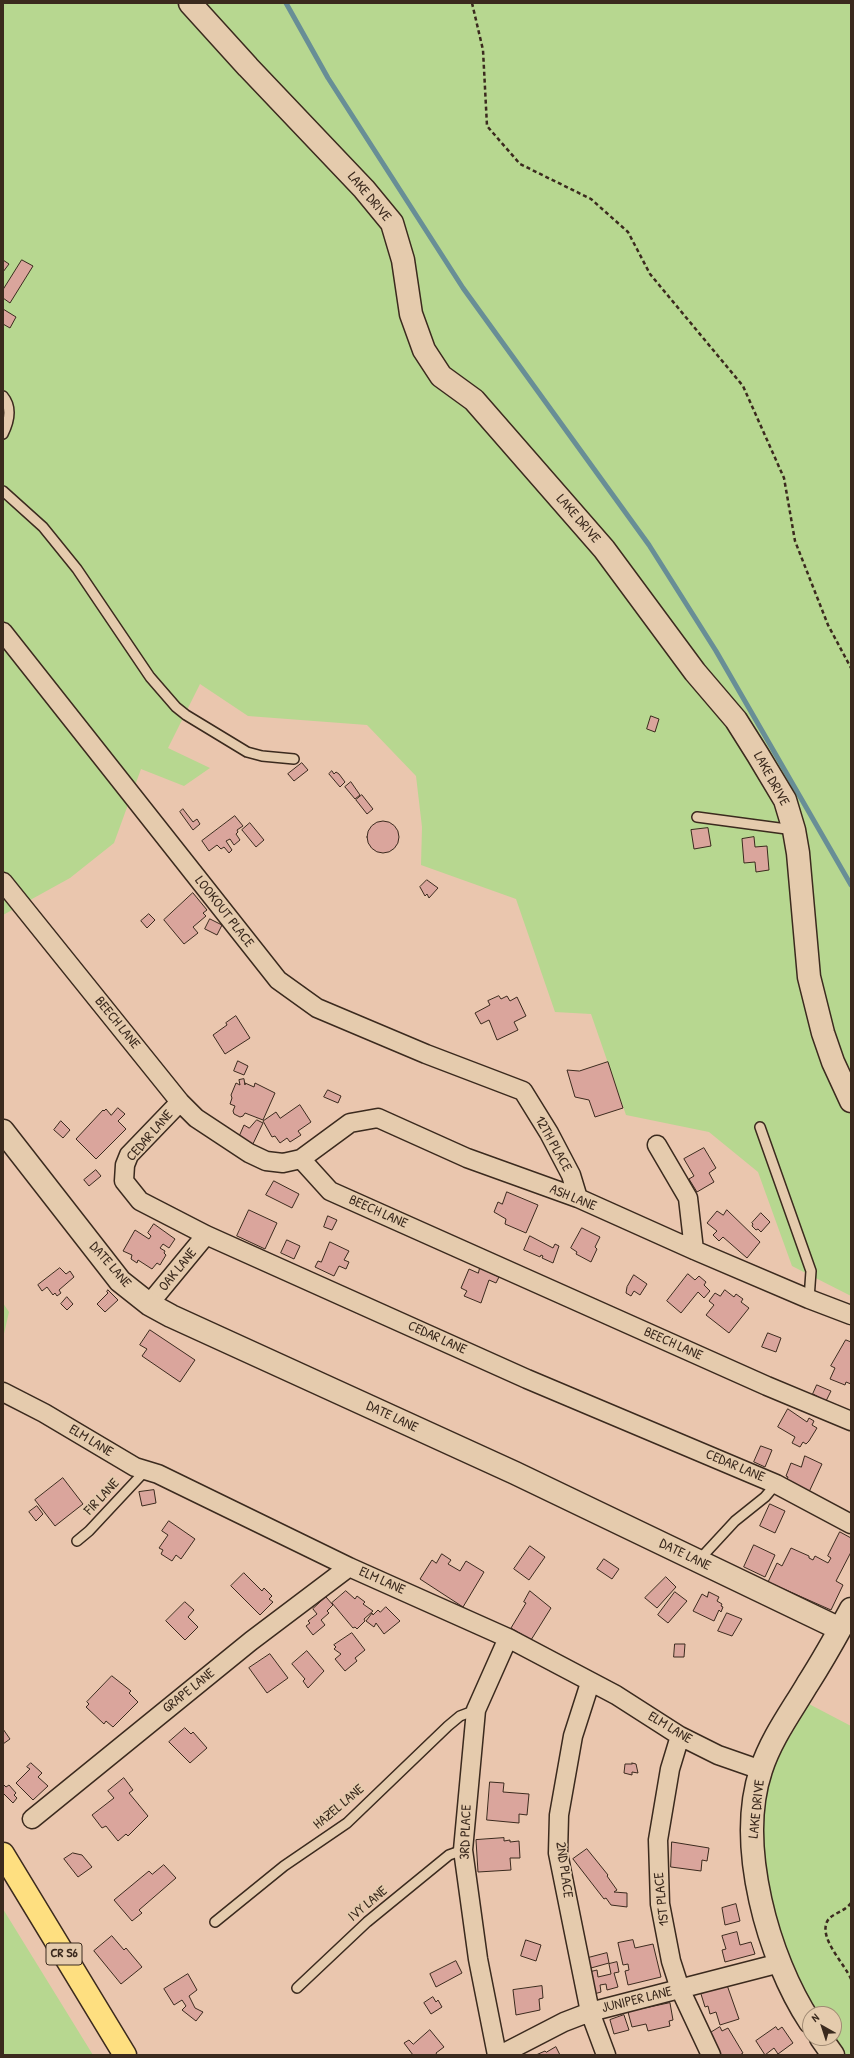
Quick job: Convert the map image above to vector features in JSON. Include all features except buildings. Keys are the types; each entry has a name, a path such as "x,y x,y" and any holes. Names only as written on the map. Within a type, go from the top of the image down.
{"main road":[{"name":"CR S6","path":"3,1854 125,2055"}],"street":[{"name":"LAKE DRIVE","path":"190,3 248,67 364,189 392,223 403,260 411,314 424,350 441,376 474,400 604,549 695,672 736,720 785,800 794,830 798,853 809,977 823,1033 833,1062 851,1101"},
{"name":"LOOKOUT PLACE","path":"3,632 278,980 317,1008 426,1054 523,1091"},
{"name":"BEECH LANE","path":"3,882 180,1102 196,1118 249,1153 266,1161 283,1163 300,1159 330,1191 851,1421"},
{"name":"12TH PLACE","path":"523,1091 549,1133 571,1175 578,1198"},
{"name":"CEDAR LANE","path":"180,1102 130,1155 125,1165 124,1181 140,1201 206,1235 527,1379 776,1484 851,1524"},
{"name":"ASH LANE","path":"300,1159 350,1124 378,1118 467,1158 578,1198 694,1250 809,1299 851,1315"},
{"name":"DATE LANE","path":"3,1131 120,1281 149,1304 178,1319 515,1473 840,1629"},
{"path":"657,1145 688,1198 694,1250"},
{"name":"OAK LANE","path":"149,1304 206,1235"},
{"name":"ELM LANE","path":"3,1392 44,1413 135,1467 158,1474 349,1566 508,1638 590,1683 616,1695 680,1736 718,1755 761,1770"},
{"name":"GRAPE LANE","path":"32,1819 251,1641 349,1566"},
{"name":"LAKE DRIVE","path":"802,2009 792,1992 769,1932 754,1863 753,1818 761,1770 782,1725 851,1609"},
{"name":"3RD PLACE","path":"497,2055 478,1959 463,1850 476,1710 508,1638"},
{"name":"2ND PLACE","path":"590,1683 573,1736 559,1815 558,1853 590,2012 606,2055"},
{"name":"1ST PLACE","path":"680,1736 670,1770 658,1840 660,1904 671,1961 680,1989 711,2055"},
{"name":"JUNIPER LANE","path":"500,2055 564,2022 590,2012 780,1963"},
{"path":"827,2046 833,2055"}],"lane":[{"path":"3,396 6,399 9,412 8,423 3,434"},
{"path":"3,491 43,527 77,569 150,677 176,707 186,715 247,752 262,756 294,759"},
{"path":"697,817 794,830"},
{"path":"760,1127 810,1271 809,1299"},
{"name":"FIR LANE","path":"77,1541 89,1531 146,1470"},
{"path":"698,1561 735,1521 765,1497 776,1484"},
{"name":"HAZEL LANE","path":"215,1922 284,1866 347,1823 448,1726 460,1716 476,1710"},
{"name":"IVY LANE","path":"297,1988 367,1922 449,1855 463,1850"}],"path":[{"path":"472,3 483,50 487,126 520,164 591,199 628,232 650,274 743,386 784,478 795,541 828,625 851,668"},
{"path":"851,1903 845,1910 828,1920 826,1931 829,1944 848,1971 851,1979"}],"green space":[{"path":"3,3 851,3 851,1296 792,1266 758,1172 709,1132 626,1115 591,1014 555,1012 516,899 421,865 422,827 416,776 367,725 248,716 200,684 168,748 210,768 184,786 141,769 114,843 70,878 3,915"},
{"path":"3,1303 9,1312 3,1338"},
{"path":"809,1704 851,1726 851,2055 833,2055 833,2046 842,2046 842,2006 806,2006 769,1932 756,1794"},
{"path":"3,1909 93,2055 3,2055"}],"waterway":[{"path":"286,3 328,78 463,288 649,545 716,651 851,885"}]}
